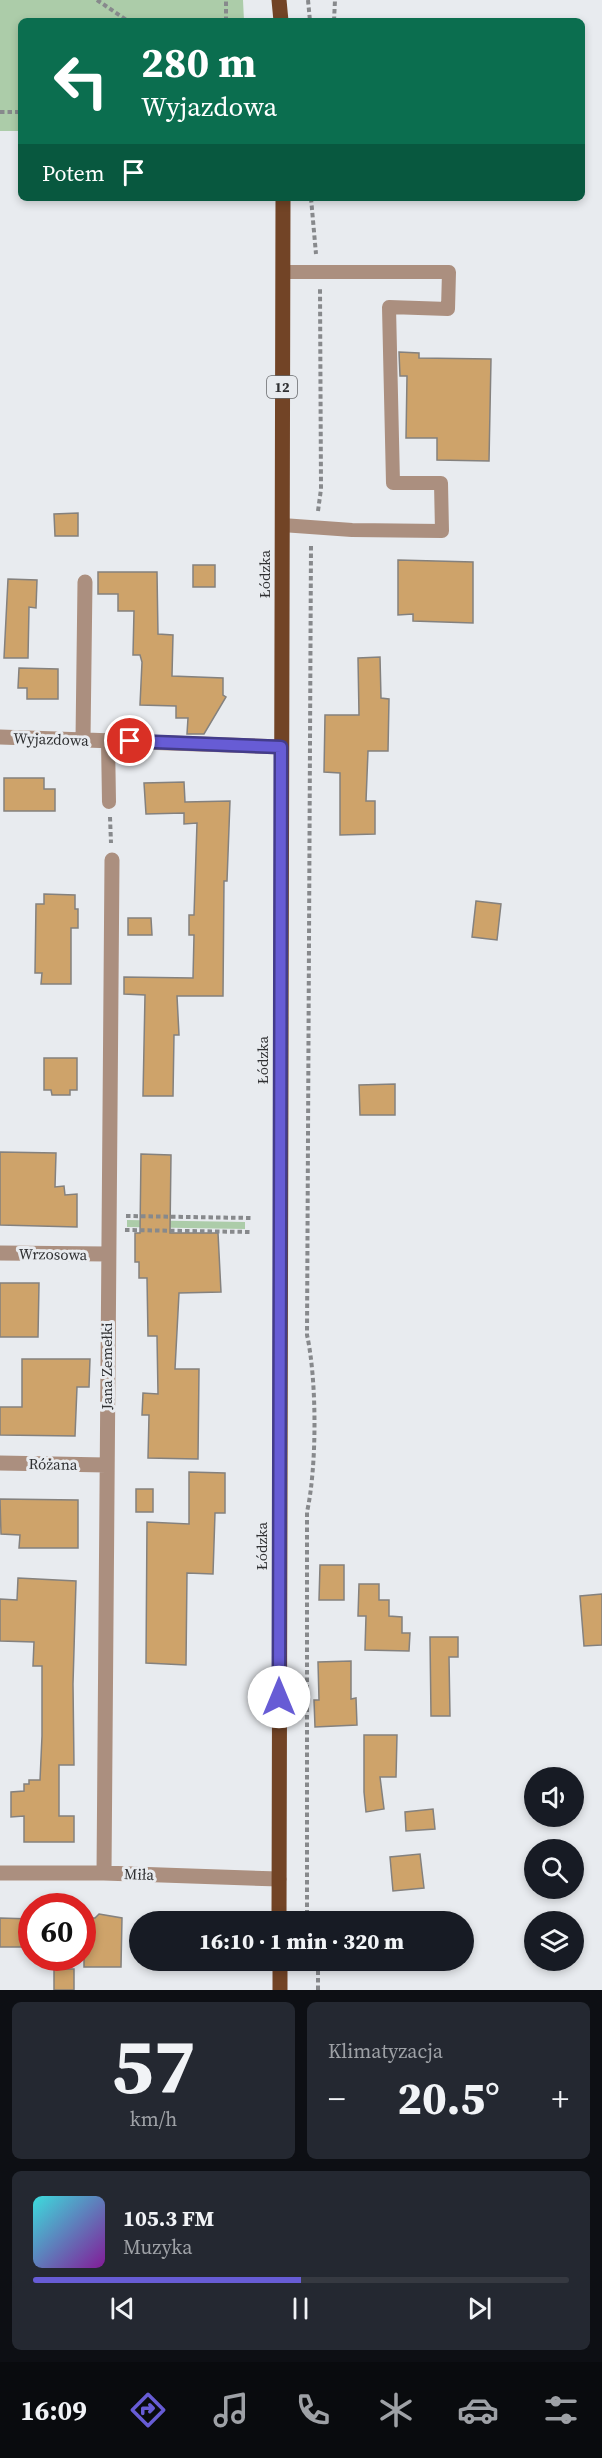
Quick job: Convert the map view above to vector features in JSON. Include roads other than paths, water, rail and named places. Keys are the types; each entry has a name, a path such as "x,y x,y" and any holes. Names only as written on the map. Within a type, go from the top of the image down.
{"main road":[{"path":"279,0 281,18"},
{"name":"Łódzka","path":"279,1911 283,201"},
{"path":"280,1971 280,1990"}],"street":[{"path":"83,739 85,582"},
{"name":"Wyjazdowa","path":"0,737 281,747"},
{"name":"Jana Zemełki","path":"104,1873 107,1223 112,860"},
{"name":"Wrzosowa","path":"0,1253 107,1254"},
{"name":"Różana","path":"0,1463 106,1465"},
{"name":"Miła","path":"0,1873 104,1873 279,1879"}],"lane":[{"path":"282,525 442,531 441,483 393,483 389,307 448,309 449,272 283,272"},
{"path":"108,740 110,802"}]}
